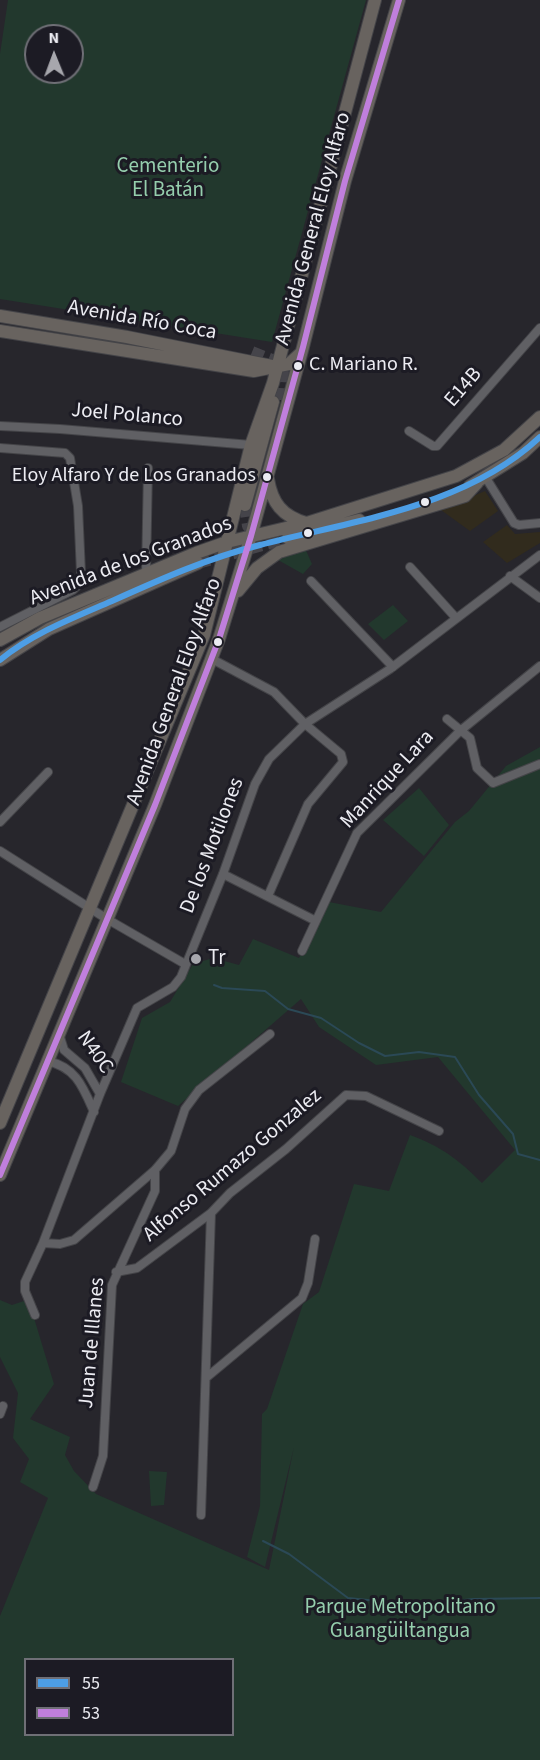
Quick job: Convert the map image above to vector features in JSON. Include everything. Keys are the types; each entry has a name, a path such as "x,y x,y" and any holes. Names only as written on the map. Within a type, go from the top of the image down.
{"main road":[{"name":"Avenida General Eloy Alfaro","path":"0,1123 138,799 204,635 250,446 273,383 375,0"},
{"name":"Avenida General Eloy Alfaro","path":"0,1175 155,805 212,659 251,536 303,347 345,181 399,0"},
{"path":"327,176 345,181"},
{"name":"Avenida Río Coca","path":"0,316 127,337 276,367"},
{"name":"Avenida Río Coca","path":"0,331 254,371 276,367 295,360 303,347"},
{"path":"127,337 140,333 252,352"},
{"path":"245,505 273,402 273,383"},
{"path":"255,520 255,499 281,401"},
{"name":"Avenida de los Granados","path":"0,660 49,629 77,616 99,613 199,560 227,542 307,524 456,476 504,450 540,417"},
{"path":"228,610 250,576 279,552 465,496 481,481 523,453 540,437"},
{"path":"267,476 272,496 281,511 293,520 307,524"},
{"path":"288,538 392,511 481,481"},
{"path":"199,560 215,570 216,591"},
{"name":"Avenida de los Granados","path":"0,640 40,618 146,574 199,560"},
{"path":"138,799 143,808 155,805"}],"street":[{"name":"E14B","path":"409,431 433,446 437,446 540,328"},
{"name":"Joel Polanco","path":"0,426 250,446"},
{"path":"0,448 65,453 70,458 78,506 81,573 80,583 73,590 0,627"},
{"path":"146,574 148,468"},
{"path":"481,481 514,523 519,525 540,523"},
{"name":"De los Motilones","path":"35,1315 25,1291 25,1282 44,1243 100,1094 137,1008 178,982 223,874 255,784 269,759 305,724 393,666 540,555"},
{"path":"410,567 456,618"},
{"path":"510,576 540,598"},
{"path":"311,581 393,666"},
{"path":"212,659 274,692 305,724 341,754 343,762 308,804 268,896"},
{"name":"Manrique Lara","path":"302,951 314,920 357,832 460,731 540,666"},
{"path":"447,719 470,738 477,768 493,783 540,764"},
{"path":"0,822 48,772"},
{"path":"0,851 107,919 185,964"},
{"path":"223,874 314,920"},
{"name":"N40C","path":"59,1033 64,1050 85,1068 100,1094"},
{"name":"Juan de Illanes","path":"93,1487 103,1456 112,1286 116,1272 155,1191 155,1170 171,1151 185,1109 199,1090 270,1034"},
{"name":"N40C","path":"47,1062 59,1064 75,1074 94,1112"},
{"name":"Alfonso Rumazo Gonzalez","path":"116,1272 137,1268 211,1213 230,1193 285,1149 346,1095 366,1096 440,1131"},
{"path":"44,1243 60,1244 74,1239 155,1170"},
{"path":"201,1515 211,1213"},
{"path":"207,1377 302,1298 308,1284 315,1239"}],"shaded area":[{"path":"485,491 498,511 470,531 441,510"},
{"path":"507,525 515,534 540,532 540,543 507,563 483,542"}],"green space":[{"name":"Cementerio El Batán","path":"8,0 366,0 272,342 0,299 0,54"},
{"path":"305,548 312,564 303,574 278,560"},
{"path":"393,605 408,621 384,640 368,624"},
{"name":"Parque Metropolitano Guangüiltangua","path":"540,747 540,1760 0,1760 0,1616 48,1498 20,1482 29,1459 13,1438 18,1393 0,1357 0,1300 12,1305 24,1301 34,1318 54,1384 30,1419 70,1437 65,1455 74,1471 96,1494 269,1570 294,1447 265,1567 247,1557 260,1506 262,1414 267,1409 303,1304 319,1292 354,1184 389,1191 410,1135 449,1154 482,1183 515,1150 438,1057 376,1065 319,1027 301,999 178,1106 121,1082 142,1018 170,1002 193,964 213,958 239,965 253,939 299,958 329,902 381,912 455,822 469,811 506,766"},
{"path":"419,788 449,825 424,856 383,820"},
{"path":"149,1471 167,1472 164,1505 151,1506"}],"waterway":[{"path":"214,985 222,988 265,991 288,1009 321,1018 359,1043 385,1056 419,1052 455,1057 479,1095 513,1134 518,1154 540,1160"},
{"path":"263,1541 289,1554 348,1598 437,1607 454,1601 474,1599 540,1598"}],"tunnel":[{"path":"252,352 272,360 283,372 281,401"},
{"path":"245,505 248,526 259,537"},
{"path":"198,563 288,538"}],"transit line":[{"name":"53","path":"0,1175 155,805 219,639 251,536 303,347 345,181 399,0"},
{"name":"55","path":"0,660 26,642 54,627 203,563 241,550 408,508 444,495 478,480 511,461 540,437"}],"place":[{"name":"C. Mariano R.","path":"298,366"},
{"name":"Eloy Alfaro Y de Los Granados","path":"267,477"},
{"name":"Tr","path":"196,959"}]}
